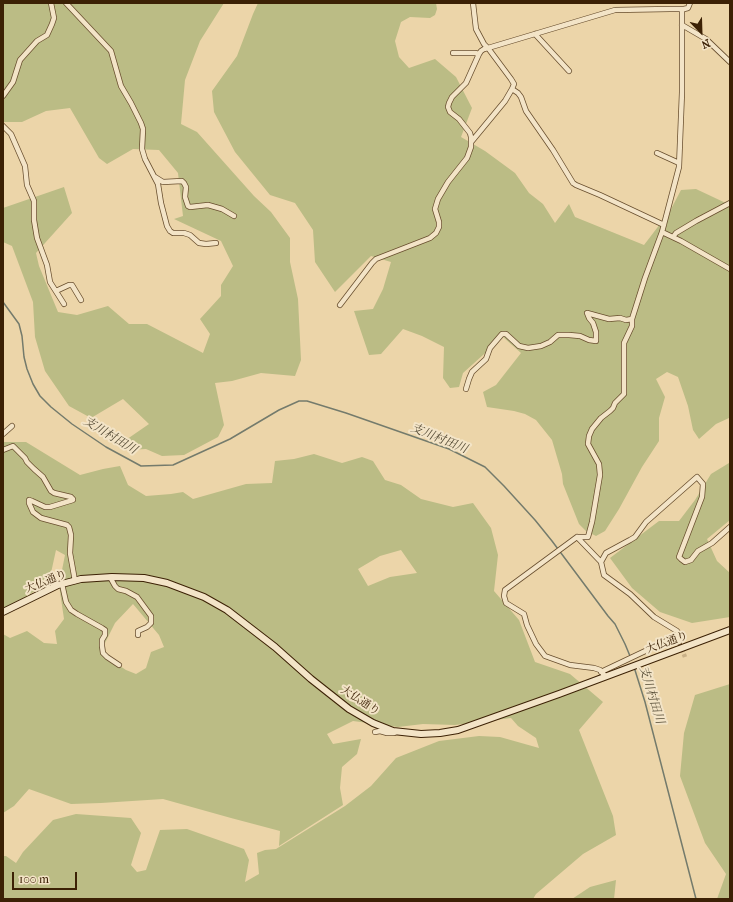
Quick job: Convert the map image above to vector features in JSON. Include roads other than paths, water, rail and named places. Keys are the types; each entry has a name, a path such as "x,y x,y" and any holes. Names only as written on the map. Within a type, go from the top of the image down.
{"street":[{"path":"3,96 13,82 20,60 37,41 47,35 54,18 51,3"},
{"path":"66,3 111,51 120,86 141,123 142,149 145,159 158,184 166,226 173,233 184,233 190,235 199,242 206,244 216,243"},
{"path":"471,141 505,101 514,84 484,44 476,29 473,3"},
{"path":"665,3 670,9"},
{"path":"340,305 376,259 430,238 436,233 440,222 435,209 438,199 448,182 470,152 470,133 459,119 450,112 448,107 449,103 452,97 466,83 479,54 484,49 616,10 682,9 688,8 690,3"},
{"path":"679,635 625,661 603,674 600,670 594,668 570,665 545,656 536,644 527,625 524,614 506,603 504,599 504,590 577,537 588,537 600,475 598,460 588,444 589,436 592,429 601,418 613,408 615,403 624,394 624,343 632,326 632,319 645,278 662,232 679,167 682,92 682,9"},
{"path":"682,25 706,39 730,62"},
{"path":"535,34 569,71"},
{"path":"452,52 479,54"},
{"path":"512,89 518,92 526,111 553,150 573,183 664,225"},
{"path":"3,126 11,134 25,166 27,185 34,201 34,220 37,238 45,258 50,282 64,304"},
{"path":"657,153 679,163"},
{"path":"154,177 163,182 182,181 186,187 185,197 188,206 208,205 222,209 234,216"},
{"path":"673,237 676,233 696,221 730,203"},
{"path":"662,232 704,253 730,269"},
{"path":"56,291 72,285 81,300"},
{"path":"466,389 472,372 486,359 490,348 502,334 506,334 520,346 528,348 541,346 550,342 558,335 580,336 596,341 596,332 587,313 609,319 632,319"},
{"path":"3,434 12,426"},
{"path":"3,450 13,446 43,477 51,491 73,498 73,500 50,507 45,507 29,500 29,503 33,512 41,518 67,525 69,527 71,535 70,553 75,581"},
{"path":"601,562 606,553 635,537 646,522 698,477 703,484 702,497 679,557 685,562 691,560 698,551 712,543 730,527"},
{"path":"577,537 601,562 604,575 630,594 654,617 677,631 679,635 679,642"},
{"path":"110,577 118,589 126,591 137,597 150,616 151,623 147,627 138,630 138,635"},
{"name":"大仏通り","path":"3,612 58,585 82,579 110,577 144,578 178,586 210,600 227,610 269,642 349,709 373,723 393,731 421,734 458,730 559,694 603,674 638,664 730,630"},
{"path":"62,584 66,602 71,610 105,630 105,635 102,640 103,653 119,666"},
{"path":"375,732 380,731 394,733 398,731"}],"waterway":[{"name":"支川村田川","path":"3,302 19,324 27,369 40,396 72,424 106,447 141,466 173,465 230,439 279,410 299,401 307,401 449,449 485,467 535,520 552,541 615,624 630,656"},
{"name":"支川村田川","path":"634,667 645,702 696,899"}],"tunnel":[{"path":"679,642 685,657"}]}
